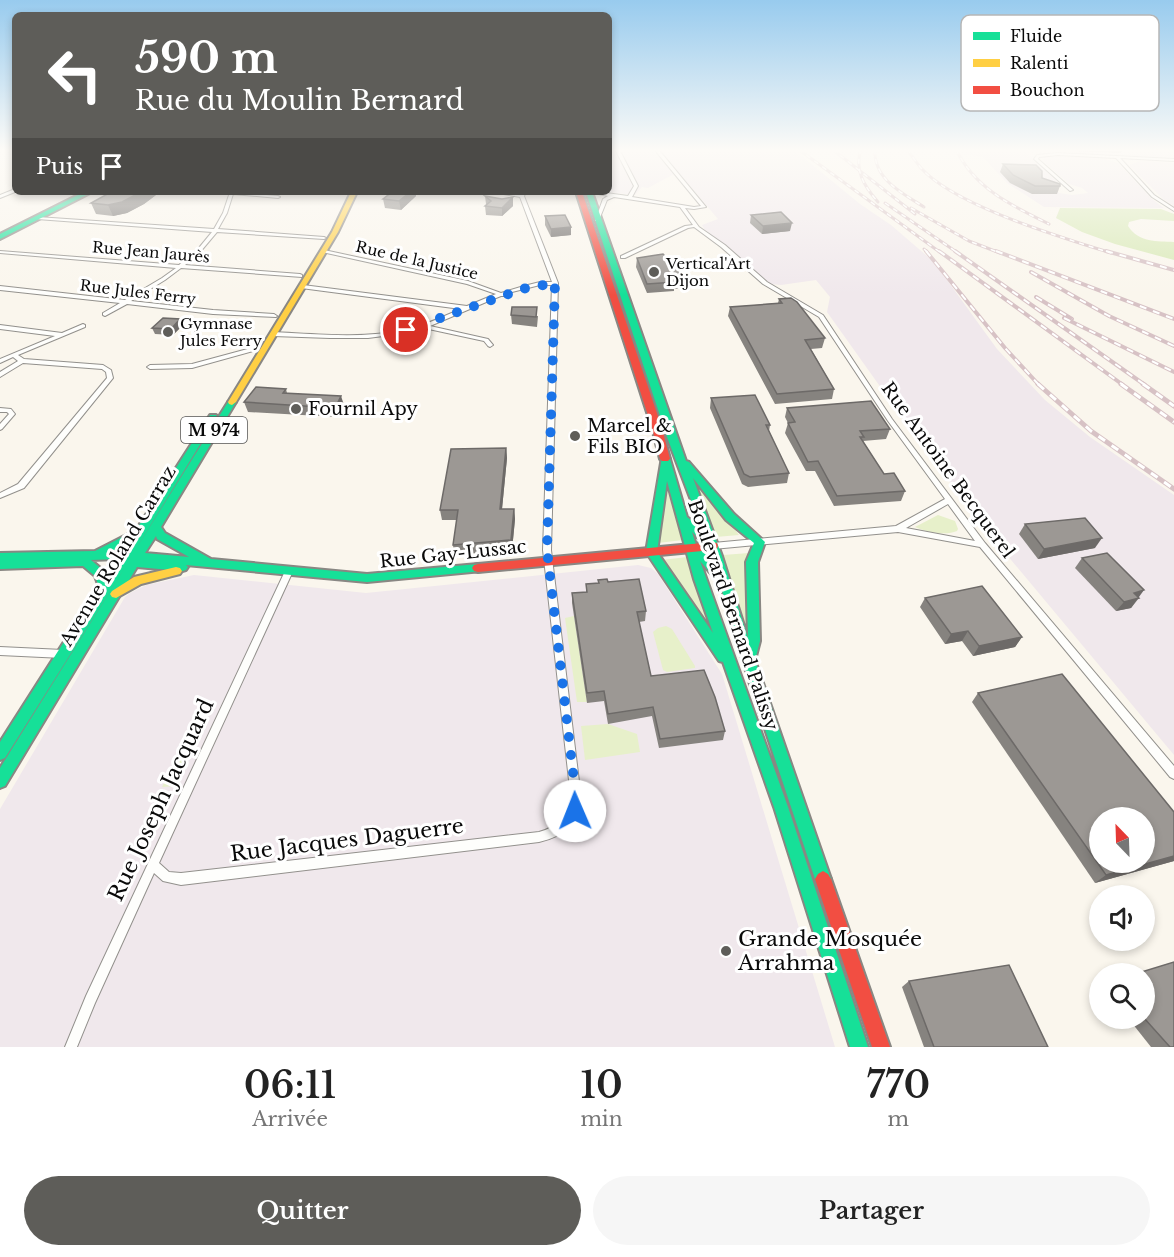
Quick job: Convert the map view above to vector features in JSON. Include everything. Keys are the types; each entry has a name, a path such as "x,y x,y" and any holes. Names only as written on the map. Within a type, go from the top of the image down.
{"main road":[{"path":"0,237 77,198"},
{"name":"Avenue Roland Carraz","path":"0,781 273,334 344,198"},
{"name":"Avenue Roland Carraz","path":"0,754 274,316 324,251 351,198"},
{"name":"Boulevard Bernard Palissy","path":"581,198 657,428 665,462 692,548 774,787 859,1047"},
{"name":"Boulevard Bernard Palissy","path":"591,198 597,220 713,546 748,659 881,1047"},
{"path":"680,457 737,525 750,537 760,542 752,562 754,641 748,659"},
{"path":"665,462 651,552 732,670"},
{"path":"682,516 713,546"},
{"path":"156,527 161,536 213,565"},
{"path":"0,557 90,559 138,533"},
{"name":"Rue Gay-Lussac","path":"136,559 375,578 713,546"},
{"path":"692,548 706,560 726,585"},
{"path":"90,559 105,587"},
{"path":"0,565 90,559 136,559"},
{"name":"Rue Gay-Lussac","path":"136,559 191,568 213,565"},
{"path":"113,597 138,580 191,568"}],"street":[{"path":"105,314 179,267 202,247 217,230 228,210 231,198"},
{"path":"525,198 555,283 548,561"},
{"path":"597,220 605,199 608,198"},
{"path":"629,198 694,208 704,206 697,198"},
{"path":"1156,198 1174,210"},
{"name":"Rue Antoine Becquerel","path":"681,206 695,226 723,246 765,283 821,316 890,420 982,545 1174,774"},
{"path":"37,218 324,238"},
{"path":"623,257 687,227 695,226"},
{"name":"Rue de la Justice","path":"324,251 468,283 503,295"},
{"name":"Rue Jean Jaurès","path":"0,252 179,267 302,281 468,308"},
{"path":"273,334 358,336 388,333 424,326 503,295 536,285 555,283"},
{"name":"Rue Jules Ferry","path":"0,288 125,303 274,316"},
{"path":"0,361 83,326"},
{"path":"424,326 486,340 490,345"},
{"path":"0,327 64,335"},
{"path":"150,367 192,366 255,349"},
{"path":"0,496 21,486 110,378 109,371 103,367 22,361 15,356"},
{"path":"0,375 22,361"},
{"path":"0,410 9,410 12,414 0,428"},
{"path":"898,529 949,500"},
{"name":"Rue Gay-Lussac","path":"713,546 898,529 982,545"},
{"name":"Rue Jacques Daguerre","path":"153,865 167,877 181,879 549,835 569,822 575,811 576,798 548,561"},
{"name":"Rue Joseph Jacquard","path":"71,1047 90,1000 289,571"},
{"path":"0,651 63,654"}],"shaded area":[{"path":"700,198 853,198 891,225 934,262 997,349 1045,400 1090,437 1174,495 1174,755 987,531 926,451 827,312 830,297 816,280 781,285 771,284 705,230 702,225 718,219"},
{"path":"1030,198 1151,198 1164,208 1044,207"},
{"path":"1174,198 1174,206 1163,199"},
{"path":"638,565 651,568 658,574 722,674 835,1047 0,1047 0,809 125,597 130,593 146,585 194,575 366,593"}],"green space":[{"path":"1060,208 1161,209 1174,214 1174,221 1141,219 1129,222 1128,226 1137,236 1155,241 1174,242 1174,260 1115,244 1082,232 1056,218"},
{"path":"693,476 739,535 716,537"},
{"path":"665,483 683,540 658,543"},
{"path":"938,515 955,521 957,531 936,533 915,527"},
{"path":"749,553 746,628 723,555"},
{"path":"687,557 712,633 662,560"},
{"path":"574,616 587,702 577,702 565,618"},
{"path":"666,626 672,629 695,668 667,672 663,670 653,632"},
{"path":"608,724 637,734 640,752 585,760 581,726"},
{"path":"177,756 190,756 176,786 162,787"}],"building":[{"path":"100,198 130,198 108,205 91,203"},
{"path":"384,198 403,198 399,201 383,199"},
{"path":"487,198 512,198 502,208 485,206 491,201"},
{"path":"781,212 792,223 763,226 751,215"},
{"path":"565,215 571,227 551,229 545,216"},
{"path":"663,254 685,278 673,280 675,282 647,284 637,258"},
{"path":"791,298 797,302 825,338 805,340 834,389 777,394 730,307 782,303 779,299"},
{"path":"512,307 537,307 536,317 511,315"},
{"path":"163,318 180,319 171,329 152,328"},
{"path":"256,387 286,389 283,393 341,396 335,408 244,402"},
{"path":"755,395 770,425 766,425 789,473 750,477 744,474 711,398"},
{"path":"871,401 890,429 860,431 864,437 860,437 884,474 894,473 905,491 837,496 818,461 808,462 788,423 795,422 787,408"},
{"path":"506,448 500,509 514,509 511,540 453,545 458,510 440,510 451,449"},
{"path":"1085,518 1102,538 1044,549 1025,524"},
{"path":"1107,553 1144,590 1134,593 1139,598 1124,602 1082,558"},
{"path":"607,579 608,582 639,579 646,611 637,612 651,676 704,670 725,731 660,739 653,707 608,714 604,691 587,693 572,593 587,592 586,584 599,583 598,580"},
{"path":"982,586 1022,637 979,646 968,631 951,634 925,598"},
{"path":"1062,674 1174,812 1174,856 1155,861 1155,807 1089,807 1089,851 978,693"},
{"path":"1174,962 1174,1047 1170,1047 1154,1029 1155,968"},
{"path":"1009,965 1048,1047 934,1047 909,981"}],"railway":[{"path":"865,198 941,253"},
{"path":"875,198 878,202"},
{"path":"894,198 915,214"},
{"path":"910,198 924,207"},
{"path":"964,198 1010,219 1111,253"},
{"path":"1001,198 1049,224"},
{"path":"885,203 958,253"},
{"path":"911,208 969,241 1000,253"},
{"path":"926,251 1005,348 1038,384"},
{"path":"939,251 1123,385"},
{"path":"955,251 1145,385"},
{"path":"996,251 1174,319"},
{"path":"1106,251 1174,270"},
{"path":"1031,272 1109,316 1174,346"},
{"path":"1036,297 1072,319"},
{"path":"1064,318 1174,372"},
{"path":"1038,384 1091,431 1174,489"},
{"path":"1121,384 1174,422"},
{"path":"1143,384 1174,406"}],"traffic: fast":[{"path":"0,237 77,198"},
{"path":"591,198 672,437 717,556 754,678 823,879"},
{"path":"0,781 232,402"},
{"path":"0,754 213,417"},
{"path":"665,459 700,579 781,807 859,1047"},
{"path":"686,464 730,517 760,542 752,562 754,641 749,659"},
{"path":"664,465 651,552 723,657"},
{"path":"685,520 713,546"},
{"path":"156,527 161,536 207,562"},
{"path":"100,553 139,533"},
{"path":"692,548 706,560 722,580"},
{"path":"0,557 125,555 367,578 478,568"},
{"path":"85,562 100,574 105,587"},
{"path":"0,565 87,562"},
{"path":"126,562 182,567"}],"traffic: slow":[{"path":"232,402 335,232 351,198"},
{"path":"116,594 138,580 176,571"}],"traffic: jam":[{"path":"581,198 657,428 665,459"},
{"path":"478,568 713,546"},
{"path":"823,879 881,1047"}],"place":[{"name":"Vertical'Art Dijon","path":"654,272"},
{"name":"Gymnase Jules Ferry","path":"168,332"},
{"name":"Fournil Apy","path":"296,409"},
{"name":"Marcel & Fils BIO","path":"575,436"},
{"name":"Grande Mosquée Arrahma","path":"726,951"}],"route":[{"path":"406,330 424,326 526,288 555,283 547,550 576,798 575,811"}]}
